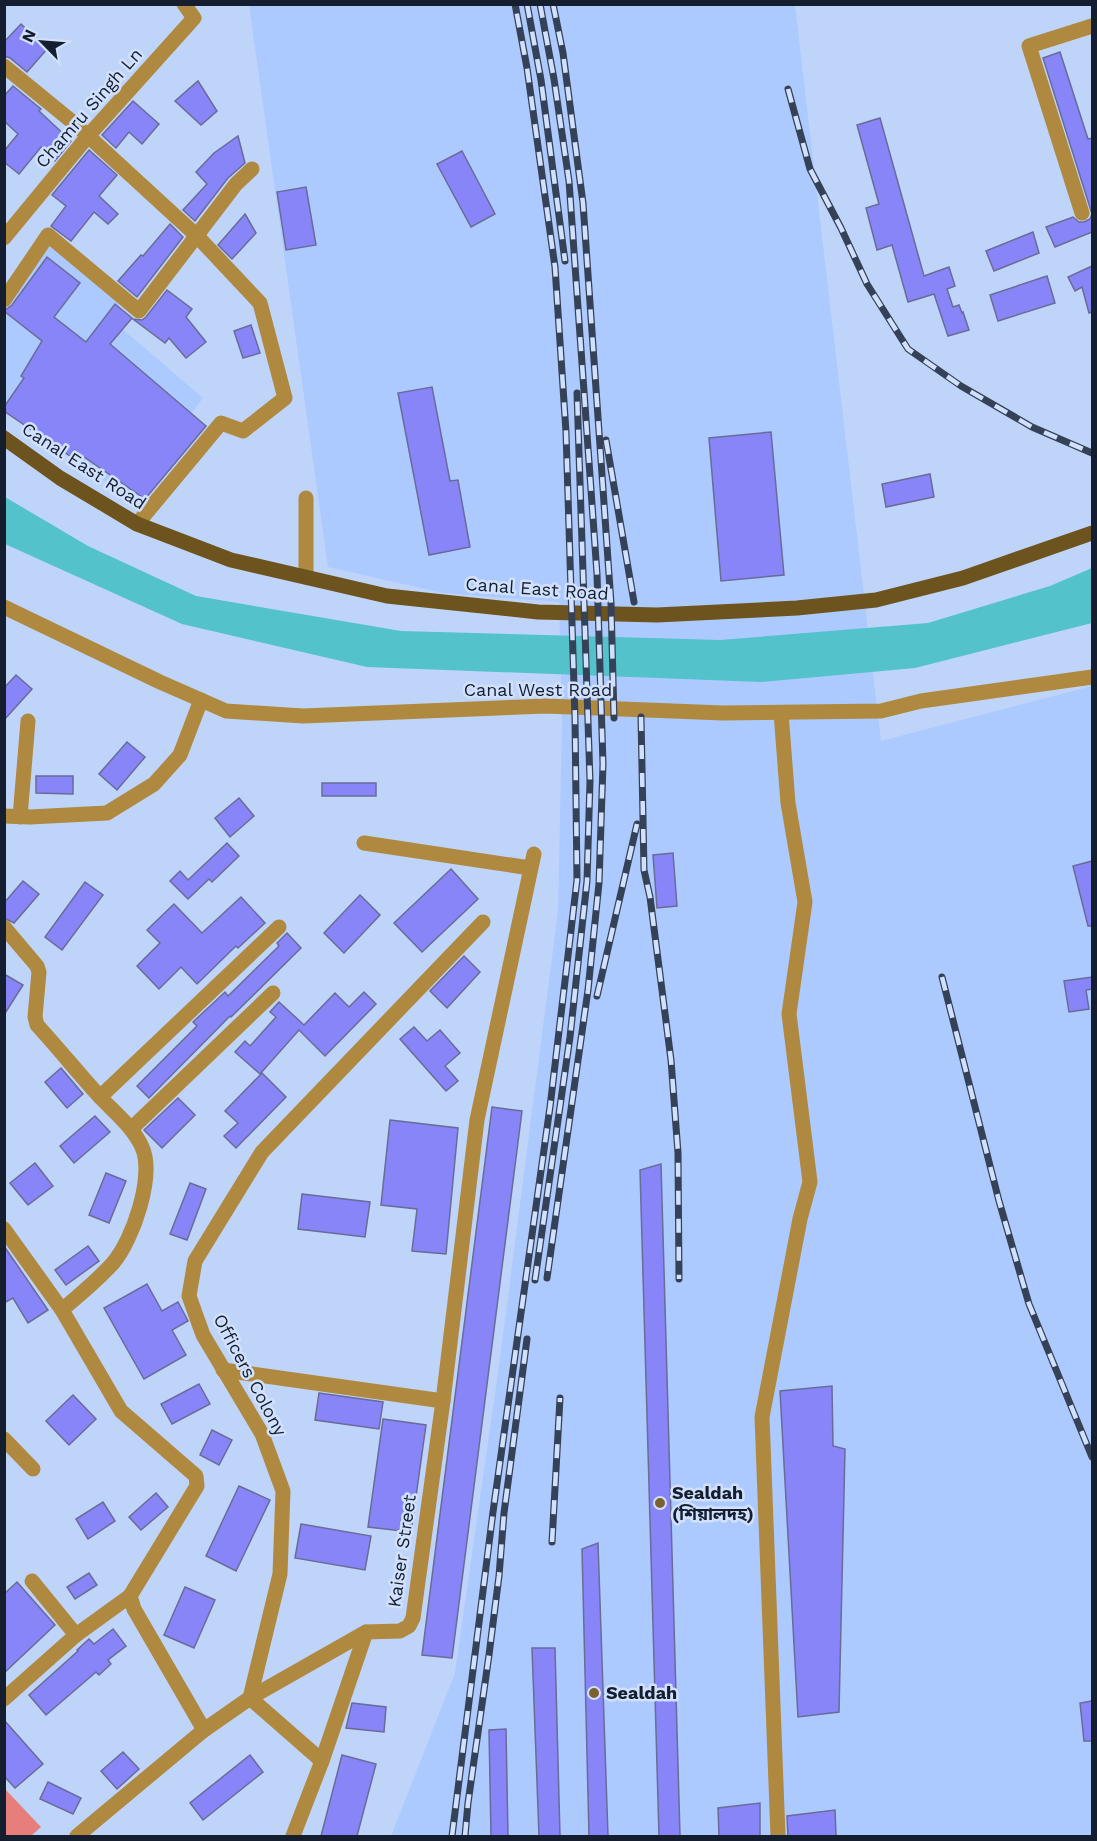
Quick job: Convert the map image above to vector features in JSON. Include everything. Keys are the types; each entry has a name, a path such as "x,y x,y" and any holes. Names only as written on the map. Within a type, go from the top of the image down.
{"main road":[{"name":"Canal East Road","path":"4,438 60,478 137,524 231,560 387,596 538,612 657,615 797,608 876,600 963,578 1092,533"}],"street":[{"name":"Chamru Singh Ln","path":"4,238 88,136 194,18 184,4"},
{"path":"1082,213 1029,46 1092,26"},
{"path":"4,66 88,136 197,236 260,303 285,398 243,431 221,423 137,524"},
{"path":"4,300 48,235 139,311 236,184 252,169"},
{"path":"306,498 306,577"},
{"name":"Canal West Road","path":"4,607 226,711 303,716 546,706 723,713 881,711 921,701 1092,677"},
{"path":"28,721 12,816 107,813 154,784 180,755 201,700"},
{"path":"778,1836 762,1417 800,1220 810,1182 789,1014 805,902 788,803 781,713"},
{"name":"Kaiser Street","path":"77,1836 204,1730 250,1698 366,1632 400,1631 409,1626 413,1618 443,1401 477,1120 532,861 364,843"},
{"name":"Officers Colony","path":"250,1698 280,1574 283,1491 262,1434 203,1335 189,1296 195,1261 262,1152 483,922"},
{"path":"4,927 37,966 39,972 35,1017 38,1025 131,1129 143,1149 147,1178 125,1245 113,1263 62,1310"},
{"path":"100,1097 279,927"},
{"path":"131,1129 273,993"},
{"path":"4,1229 62,1310 121,1411 196,1476 198,1481 130,1596 76,1635 4,1699"},
{"path":"223,1370 443,1401"},
{"path":"4,1439 33,1469"},
{"path":"32,1581 76,1635"},
{"path":"130,1596 134,1609 204,1730"},
{"path":"293,1836 322,1761 366,1632"},
{"path":"250,1698 322,1761"}],"shaded area":[{"path":"249,5 795,5 881,741 1092,686 1092,1836 391,1836 455,1673 499,1366 558,911 562,723 559,602 443,593 328,567"},
{"path":"49,231 119,287 119,326 203,398 128,497 5,412 5,284"},
{"path":"5,497 88,546 196,596 401,631 720,640 928,623 1050,586 1092,568 1092,623 915,668 761,682 367,667 182,624 5,544"},
{"path":"5,1789 41,1827 31,1836 5,1836"}],"building":[{"path":"21,24 48,48 27,72 4,56 4,42"},
{"path":"1060,52 1088,139 1092,138 1092,214 1043,58"},
{"path":"198,81 217,111 201,125 175,101"},
{"path":"13,86 41,109 39,111 71,141 55,161 41,147 19,174 4,162 4,151 18,134 4,121 4,96"},
{"path":"133,101 159,124 142,144 129,132 116,148 102,135"},
{"path":"880,118 924,276 949,267 955,286 947,289 953,307 959,305 963,312 969,330 948,336 934,294 908,302 892,245 877,250 866,208 879,204 857,125"},
{"path":"238,136 245,163 228,178 195,221 183,210 207,184 196,172 214,153"},
{"path":"89,150 117,175 99,196 118,214 108,224 94,212 71,241 51,226 66,206 52,195"},
{"path":"462,151 495,214 471,227 437,164"},
{"path":"306,187 316,245 286,250 277,192"},
{"path":"245,214 256,233 232,259 218,245"},
{"path":"1092,214 1092,232 1055,247 1046,227 1073,217 1079,222 1084,222 1090,219"},
{"path":"170,224 183,237 137,297 118,281"},
{"path":"1033,232 1039,253 994,271 986,251"},
{"path":"47,257 80,283 54,317 86,342 115,304 132,318 110,344 206,426 145,499 74,450 70,456 4,411 4,407 24,378 21,376 42,341 4,311 12,305"},
{"path":"1092,266 1092,312 1089,313 1082,287 1075,291 1068,277"},
{"path":"1047,276 1055,303 998,321 990,295"},
{"path":"167,290 192,309 186,317 206,342 186,358 169,338 165,343 133,319 142,320 146,317"},
{"path":"251,325 260,353 243,358 234,331"},
{"path":"432,387 450,481 458,480 470,547 429,555 398,393"},
{"path":"771,432 784,575 721,581 709,438"},
{"path":"930,474 934,497 886,507 882,484"},
{"path":"16,675 32,689 4,720 4,688"},
{"path":"127,742 145,757 117,790 99,774"},
{"path":"36,776 73,776 73,794 36,793"},
{"path":"322,783 376,783 376,796 322,796"},
{"path":"239,798 254,816 230,837 215,818"},
{"path":"227,843 239,856 212,882 209,879 188,899 170,881 180,871 188,880"},
{"path":"673,853 677,906 657,908 653,855"},
{"path":"1092,861 1092,926 1088,926 1073,866"},
{"path":"451,869 478,899 422,952 394,923"},
{"path":"23,881 39,894 14,923 4,918 4,903"},
{"path":"85,882 103,895 62,950 45,937"},
{"path":"360,895 380,915 344,953 324,933"},
{"path":"241,897 265,923 238,948 236,946 197,984 181,967 159,989 137,966 160,943 147,930 174,904 202,933"},
{"path":"287,933 301,948 149,1098 137,1086 197,1026 193,1022 225,992 228,996 279,946 277,943"},
{"path":"464,956 480,972 447,1008 430,991"},
{"path":"4,974 23,985 4,1015"},
{"path":"1092,977 1092,989 1086,990 1089,1009 1069,1012 1064,981"},
{"path":"364,992 376,1004 325,1056 299,1030 260,1074 235,1052 245,1041 250,1046 276,1017 270,1012 279,1002 304,1025 335,993 349,1007"},
{"path":"414,1027 427,1041 440,1030 460,1053 445,1066 458,1081 446,1091 400,1039"},
{"path":"61,1068 83,1094 67,1108 45,1082"},
{"path":"262,1073 286,1097 236,1148 224,1136 238,1123 225,1111"},
{"path":"178,1098 195,1115 162,1148 144,1130"},
{"path":"492,1107 522,1111 452,1658 422,1655"},
{"path":"95,1116 110,1132 74,1163 60,1146"},
{"path":"390,1120 458,1128 446,1254 412,1251 417,1209 381,1205"},
{"path":"35,1163 53,1186 28,1205 10,1183"},
{"name":"Sealdah (শিয়ালদহ)","path":"661,1164 680,1836 659,1836 640,1170"},
{"path":"106,1173 126,1181 109,1223 89,1215"},
{"path":"190,1183 206,1189 187,1240 170,1234"},
{"path":"302,1194 370,1202 365,1237 298,1229"},
{"path":"4,1246 48,1310 28,1323 13,1298 4,1303"},
{"path":"88,1246 99,1261 66,1285 55,1270"},
{"path":"147,1284 162,1311 178,1302 188,1321 172,1330 186,1355 144,1379 104,1308"},
{"path":"199,1384 210,1404 172,1424 161,1404"},
{"path":"832,1386 833,1446 845,1449 839,1712 798,1717 780,1391"},
{"path":"319,1393 383,1402 379,1429 315,1420"},
{"path":"73,1395 96,1419 69,1445 46,1421"},
{"path":"383,1419 426,1425 411,1532 368,1527"},
{"path":"212,1430 232,1440 219,1465 200,1455"},
{"path":"239,1486 270,1500 236,1571 206,1556"},
{"path":"156,1493 168,1507 141,1530 129,1517"},
{"path":"103,1502 115,1521 88,1539 76,1519"},
{"path":"301,1524 371,1536 365,1570 295,1558"},
{"name":"Sealdah","path":"598,1543 608,1836 589,1836 582,1549"},
{"path":"89,1573 97,1585 75,1599 67,1587"},
{"path":"17,1582 55,1625 4,1673 4,1594"},
{"path":"185,1587 215,1600 194,1648 164,1635"},
{"path":"113,1629 126,1646 108,1660 111,1664 99,1675 96,1672 46,1715 29,1695 89,1639 94,1644"},
{"name":"Sealdah","path":"532,1648 555,1648 560,1836 539,1836"},
{"path":"1092,1701 1092,1741 1084,1741 1080,1703"},
{"path":"352,1703 386,1707 384,1732 346,1728"},
{"path":"4,1720 43,1764 15,1788 4,1776"},
{"path":"506,1729 508,1836 491,1836 489,1730"},
{"path":"123,1752 139,1769 117,1789 101,1771"},
{"path":"250,1755 263,1772 203,1820 190,1803"},
{"path":"342,1755 376,1764 357,1836 321,1836"},
{"path":"48,1782 81,1798 73,1814 40,1799"},
{"path":"760,1803 760,1836 719,1836 718,1808"},
{"path":"835,1810 836,1836 788,1836 787,1816"}],"railway":[{"path":"452,1836 493,1512 550,1107 577,880 575,718 566,432 555,267 527,68 515,4"},
{"path":"527,4 541,80 565,261"},
{"path":"540,4 569,181 597,574 603,764 599,883 588,990 547,1278"},
{"path":"553,4 563,53 583,203 611,603 614,718"},
{"path":"788,89 810,169 867,284 908,349 961,386 1032,427 1092,453"},
{"path":"535,1280 570,1037 587,881 590,781 577,393"},
{"path":"606,440 634,602"},
{"path":"641,717 644,870 650,897 671,1060 678,1153 679,1279"},
{"path":"597,996 637,824"},
{"path":"942,977 999,1201 1029,1304 1092,1457"},
{"path":"465,1836 527,1339"},
{"path":"552,1542 560,1398"}],"place":[{"name":"Sealdah (শিয়ালদহ)","path":"660,1503"},
{"name":"Sealdah","path":"594,1693"}]}
